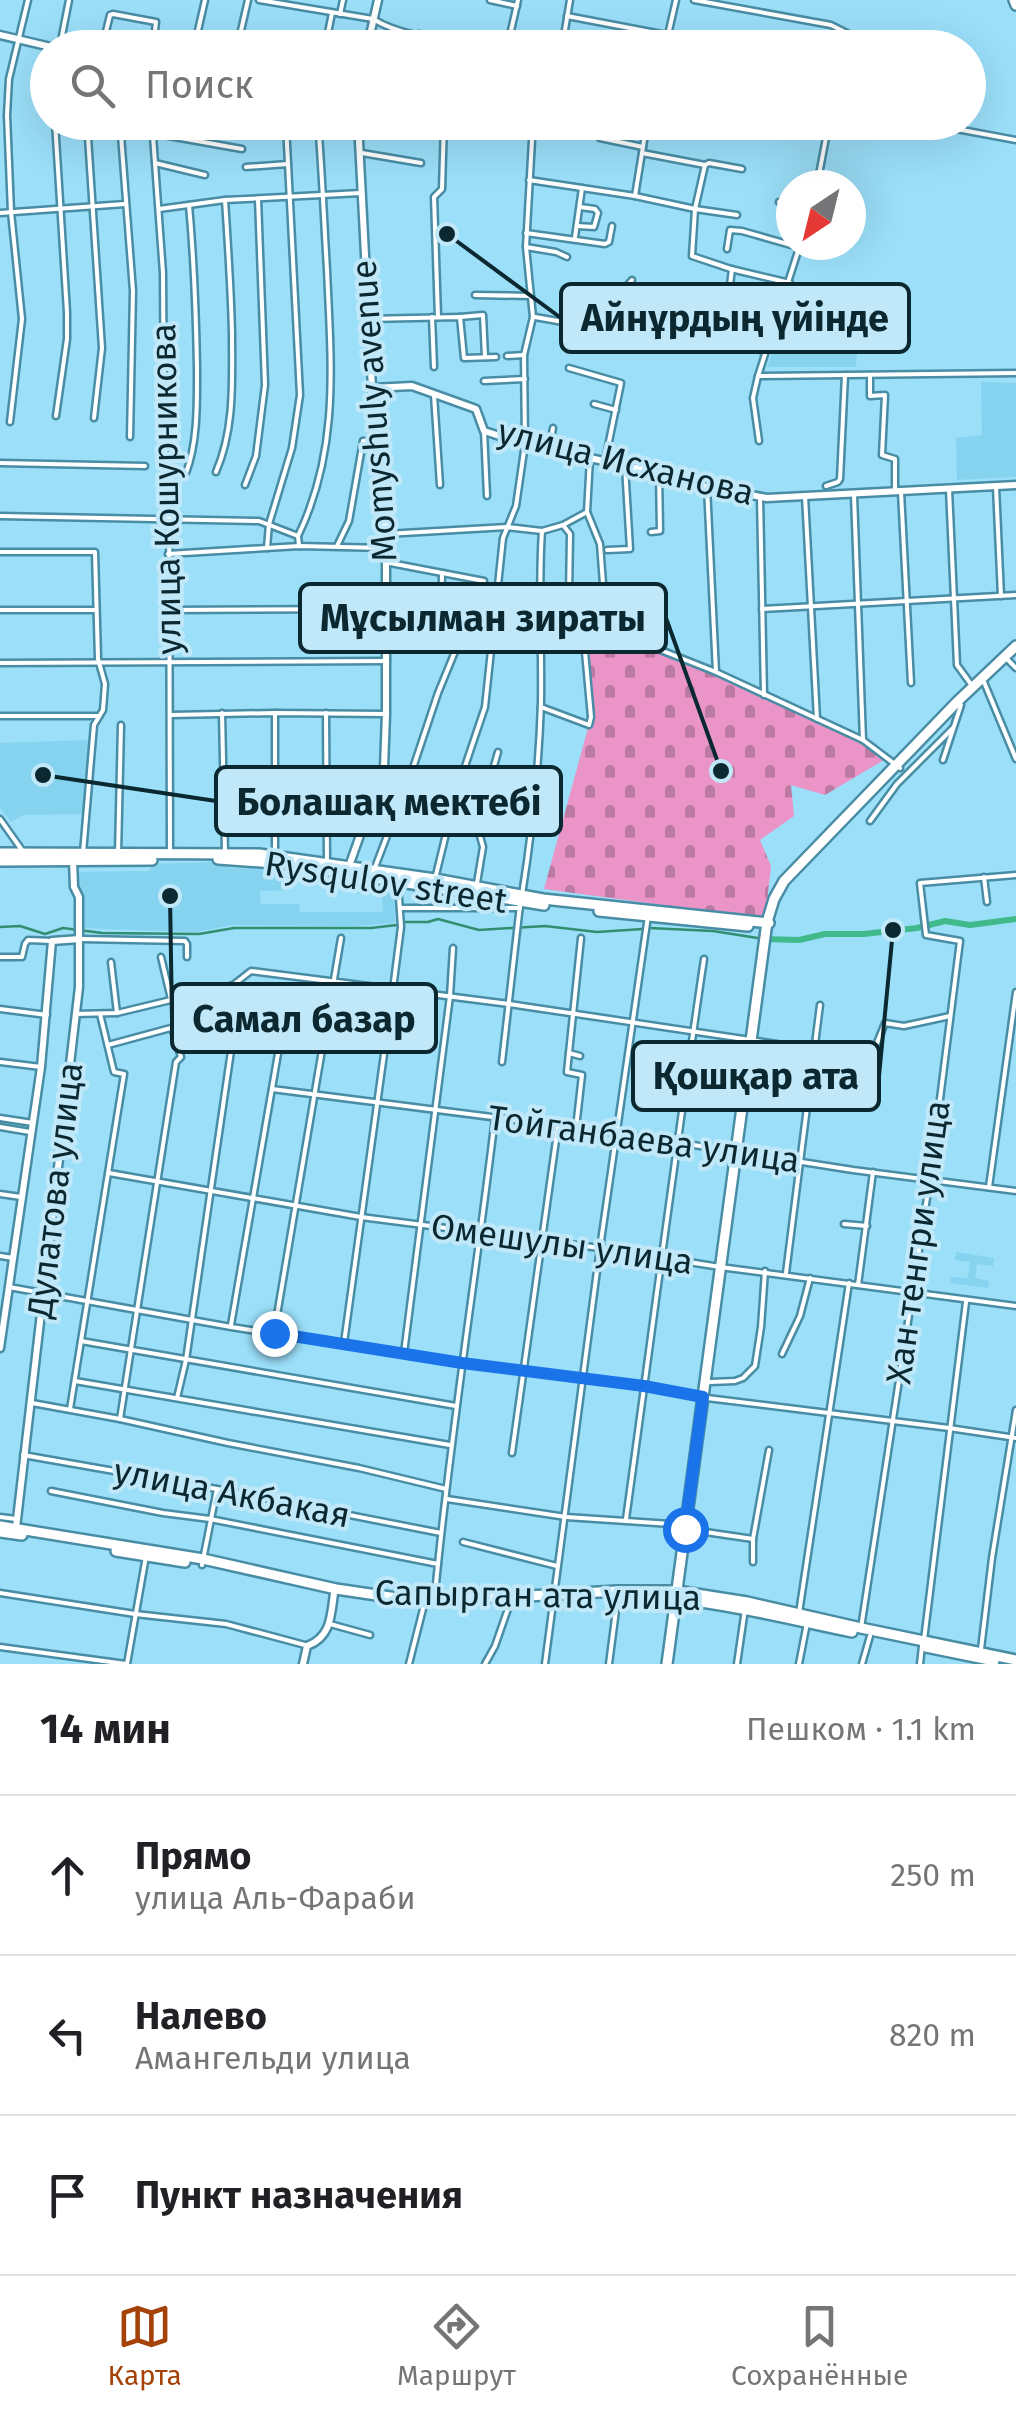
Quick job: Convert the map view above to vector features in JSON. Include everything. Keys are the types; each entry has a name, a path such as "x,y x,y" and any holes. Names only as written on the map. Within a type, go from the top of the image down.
{"main road":[{"path":"371,30 378,0"},
{"path":"0,35 30,42"},
{"name":"Momyshuly avenue","path":"348,869 384,768 386,714 386,534 372,388 359,140"},
{"name":"улица Исханова","path":"372,388 412,386 476,409 484,431 707,488 760,497 1016,485"},
{"path":"670,1664 753,1039 768,933 778,900 787,884 972,687 1013,652"},
{"path":"898,766 982,680"},
{"name":"Rysqulov street","path":"0,853 226,859 275,856 521,902 768,933"},
{"name":"Rysqulov street","path":"0,861 225,853 435,880 521,902"},
{"name":"Дулатова улица","path":"16,1524 75,1014 80,940 79,897 74,887 76,856"},
{"path":"521,902 768,933"},
{"path":"0,1348 47,1015 52,941 80,940"},
{"path":"705,1398 723,1267"},
{"name":"Сапырган ата улица","path":"0,1529 16,1524 364,1594 435,1599 679,1595 1014,1662"},
{"name":"Сапырган ата улица","path":"0,1529 146,1556 202,1562 334,1594 424,1605 510,1603 618,1590 748,1602 866,1632"},
{"path":"303,1664 308,1646 319,1641 330,1624 334,1594"}],"street":[{"path":"10,422 22,320 3,114 28,0"},
{"path":"66,30 70,0"},
{"path":"198,30 205,0"},
{"path":"241,30 248,0"},
{"path":"259,0 373,19 398,30"},
{"path":"315,9 317,0"},
{"path":"340,14 343,0"},
{"path":"490,0 517,3 509,30"},
{"path":"565,30 570,0"},
{"path":"669,30 676,0"},
{"path":"694,0 838,30"},
{"path":"328,30 332,12"},
{"path":"106,30 113,14 156,22 155,30"},
{"path":"567,16 646,30"},
{"path":"376,30 388,28"},
{"path":"0,78 9,80"},
{"path":"986,134 1016,140"},
{"path":"56,140 67,339 56,416"},
{"path":"88,140 102,348 94,418"},
{"path":"121,140 133,291 130,437"},
{"name":"улица Кошурникова","path":"153,140 165,335 164,435 169,466 170,855"},
{"path":"194,140 242,148"},
{"path":"267,548 268,524 287,468 300,394 287,140"},
{"path":"299,546 298,536 311,510 322,471 332,390 319,140"},
{"path":"434,367 434,197 442,188 443,140"},
{"path":"435,880 456,794 485,707 503,538 516,506 525,444 524,356 533,317 526,246 532,140"},
{"path":"607,140 705,166 710,163 742,169"},
{"path":"635,196 644,140"},
{"path":"820,170 826,140"},
{"path":"360,153 421,163"},
{"path":"155,163 205,175"},
{"path":"246,167 288,164"},
{"path":"705,166 695,209 692,256 790,283"},
{"path":"529,180 736,215"},
{"path":"575,240 582,188"},
{"path":"159,210 225,200 361,193"},
{"path":"245,484 256,456 265,384 258,199"},
{"path":"216,472 228,433 232,390 225,200"},
{"path":"0,213 126,204"},
{"path":"186,473 194,441 198,389 189,205"},
{"path":"577,226 594,227 598,213 580,207"},
{"path":"526,233 604,244 612,226"},
{"path":"727,249 730,230 776,241"},
{"path":"526,246 567,257"},
{"path":"758,441 753,398 796,260"},
{"path":"732,269 730,285 749,292 747,316"},
{"path":"611,327 616,299 632,280"},
{"path":"475,295 531,296"},
{"path":"368,319 482,315 486,357"},
{"path":"460,317 464,358 496,357"},
{"path":"533,317 604,329 669,332 766,351"},
{"path":"507,356 524,356"},
{"path":"569,368 621,383 604,462"},
{"path":"758,376 1016,373"},
{"path":"826,486 840,479 845,375"},
{"path":"870,375 870,396 885,395 882,455 895,459 910,683"},
{"path":"484,381 524,379"},
{"path":"434,394 440,485"},
{"path":"594,404 616,410"},
{"path":"550,449 553,428"},
{"path":"484,431 487,496"},
{"path":"338,546 348,520 364,441 378,440"},
{"path":"590,458 586,512 600,544 604,597 660,596"},
{"path":"0,463 145,466"},
{"path":"607,550 630,549 624,466"},
{"path":"651,532 660,531 659,474"},
{"path":"996,487 1001,596"},
{"path":"707,488 716,672"},
{"path":"948,489 957,665 972,687"},
{"path":"854,494 863,740"},
{"path":"804,496 817,719"},
{"path":"760,497 764,695"},
{"path":"386,534 507,527 542,531 586,512"},
{"path":"0,516 260,521 298,536"},
{"path":"568,596 570,534 575,518"},
{"path":"563,524 570,534"},
{"path":"502,1062 530,845 540,706 542,531"},
{"path":"168,554 299,546 386,548"},
{"path":"0,552 95,552 99,664 105,684 103,710 94,725 76,856"},
{"path":"385,562 498,583"},
{"path":"441,635 442,573"},
{"path":"374,870 438,693 484,581"},
{"path":"762,609 1016,595"},
{"path":"168,610 385,609"},
{"path":"0,610 96,610"},
{"path":"540,706 590,725 583,630 587,624 595,624 716,672 863,740 898,766"},
{"path":"1013,652 1016,668"},
{"path":"0,663 386,661"},
{"path":"982,680 1016,758"},
{"path":"942,760 961,705"},
{"path":"275,856 276,712"},
{"path":"326,713 326,864"},
{"path":"222,714 225,853"},
{"path":"169,715 386,714"},
{"path":"0,716 99,716"},
{"path":"118,854 120,725"},
{"path":"870,821 897,784 953,728"},
{"path":"477,888 483,846 477,825 498,752"},
{"path":"374,794 399,806"},
{"path":"0,819 24,853"},
{"path":"987,902 984,877 1016,875"},
{"name":"Хан тенгри улица","path":"862,1664 892,1420 930,1178 960,941 926,936 920,883 984,877"},
{"path":"344,1343 393,988 401,908 398,882"},
{"path":"401,908 521,902"},
{"path":"545,1664 648,916"},
{"path":"274,1333 341,938"},
{"path":"576,1128 582,1075 566,1072 580,938"},
{"path":"0,957 22,958 28,940 52,941"},
{"path":"80,940 184,941 188,944 188,958"},
{"path":"404,1353 453,948"},
{"path":"161,957 171,999"},
{"path":"626,1519 704,959"},
{"path":"111,962 117,1013"},
{"path":"75,1014 117,1013 233,984 251,971 509,1004 871,1058 885,1023 904,1026 950,1016"},
{"path":"177,1398 186,1360 237,1010 233,984"},
{"path":"988,1187 1016,992"},
{"path":"786,1274 820,1005"},
{"path":"0,1009 47,1015"},
{"path":"108,1045 237,1010 326,1027"},
{"path":"70,1409 124,1074 114,1072 100,1014"},
{"path":"231,1327 284,1019"},
{"path":"120,1419 156,1180 176,1062 181,1057 172,1028"},
{"path":"568,1053 580,1056"},
{"path":"0,1062 40,1067"},
{"name":"Тойганбаева улица","path":"272,1089 1016,1191"},
{"path":"0,1118 32,1127"},
{"path":"435,1599 450,1445 494,1118"},
{"path":"512,1452 558,1126"},
{"path":"0,1127 32,1127"},
{"path":"858,1285 873,1172"},
{"name":"Омешулы улица","path":"108,1173 361,1216 1016,1306"},
{"path":"0,1194 22,1197"},
{"path":"844,1224 867,1226"},
{"path":"0,1256 13,1258"},
{"path":"710,1382 735,1381 754,1366 764,1272"},
{"path":"782,1354 800,1316 810,1278"},
{"path":"799,1614 849,1284"},
{"path":"8,1287 462,1363 1014,1438"},
{"path":"920,1664 966,1301"},
{"path":"82,1340 456,1406"},
{"path":"75,1380 450,1445"},
{"path":"32,1403 360,1468 446,1489"},
{"path":"981,1658 992,1558 1016,1410"},
{"path":"752,1562 769,1450"},
{"name":"улица Акбакая","path":"23,1455 441,1533"},
{"path":"202,1562 216,1489"},
{"path":"51,1492 210,1518 438,1564"},
{"path":"446,1499 566,1517 626,1519 754,1539"},
{"path":"0,1517 16,1524"},
{"path":"463,1542 556,1566"},
{"path":"0,1647 126,1664 146,1556"},
{"path":"0,1593 226,1624 308,1646"},
{"path":"609,1664 618,1595"},
{"path":"484,1664 495,1646 510,1603"},
{"path":"409,1664 424,1605"},
{"path":"737,1664 746,1608"},
{"path":"799,1664 807,1623"},
{"path":"330,1624 370,1635"}],"shaded area":[{"path":"861,295 856,367 767,367 793,301"},
{"path":"981,382 1016,383 1016,477 957,480 956,438 982,435"},
{"path":"89,740 83,814 23,815 11,822 0,808 0,743"},
{"path":"227,862 230,868 285,870 286,866 394,882 395,923 231,925 196,932 81,928 73,872 150,871 151,864","holes":["299,873 325,876 329,885 382,897 383,912 300,912 299,904 261,904 260,891 287,890 288,882 298,882"]},
{"path":"956,1252 994,1258 993,1266 977,1264 975,1278 989,1281 988,1288 950,1283 951,1277 968,1278 970,1262 955,1260"}],"green space":[{"path":"595,624 716,672 863,740 889,757 825,795 791,785 794,816 760,840 771,866 765,919 544,889 591,717 583,630"}],"waterway":[{"path":"405,922 438,919 479,930 545,926 597,932 643,929"},
{"path":"765,939 799,940 825,934 917,928 945,921 970,925 1016,919"},
{"path":"0,927 20,926 45,934 63,928 102,933 199,934 234,928 397,925"},
{"path":"649,928 713,931 764,939"}],"place":[{"name":"Айнұрдың үйінде","path":"447,234"},
{"name":"Мұсылман зираты","path":"721,771"},
{"name":"Болашақ мектебі","path":"43,775"},
{"name":"Самал базар","path":"170,896"},
{"name":"Қошқар ата","path":"893,930"}],"route":[{"path":"274,1333 703,1397 685,1529"}]}
